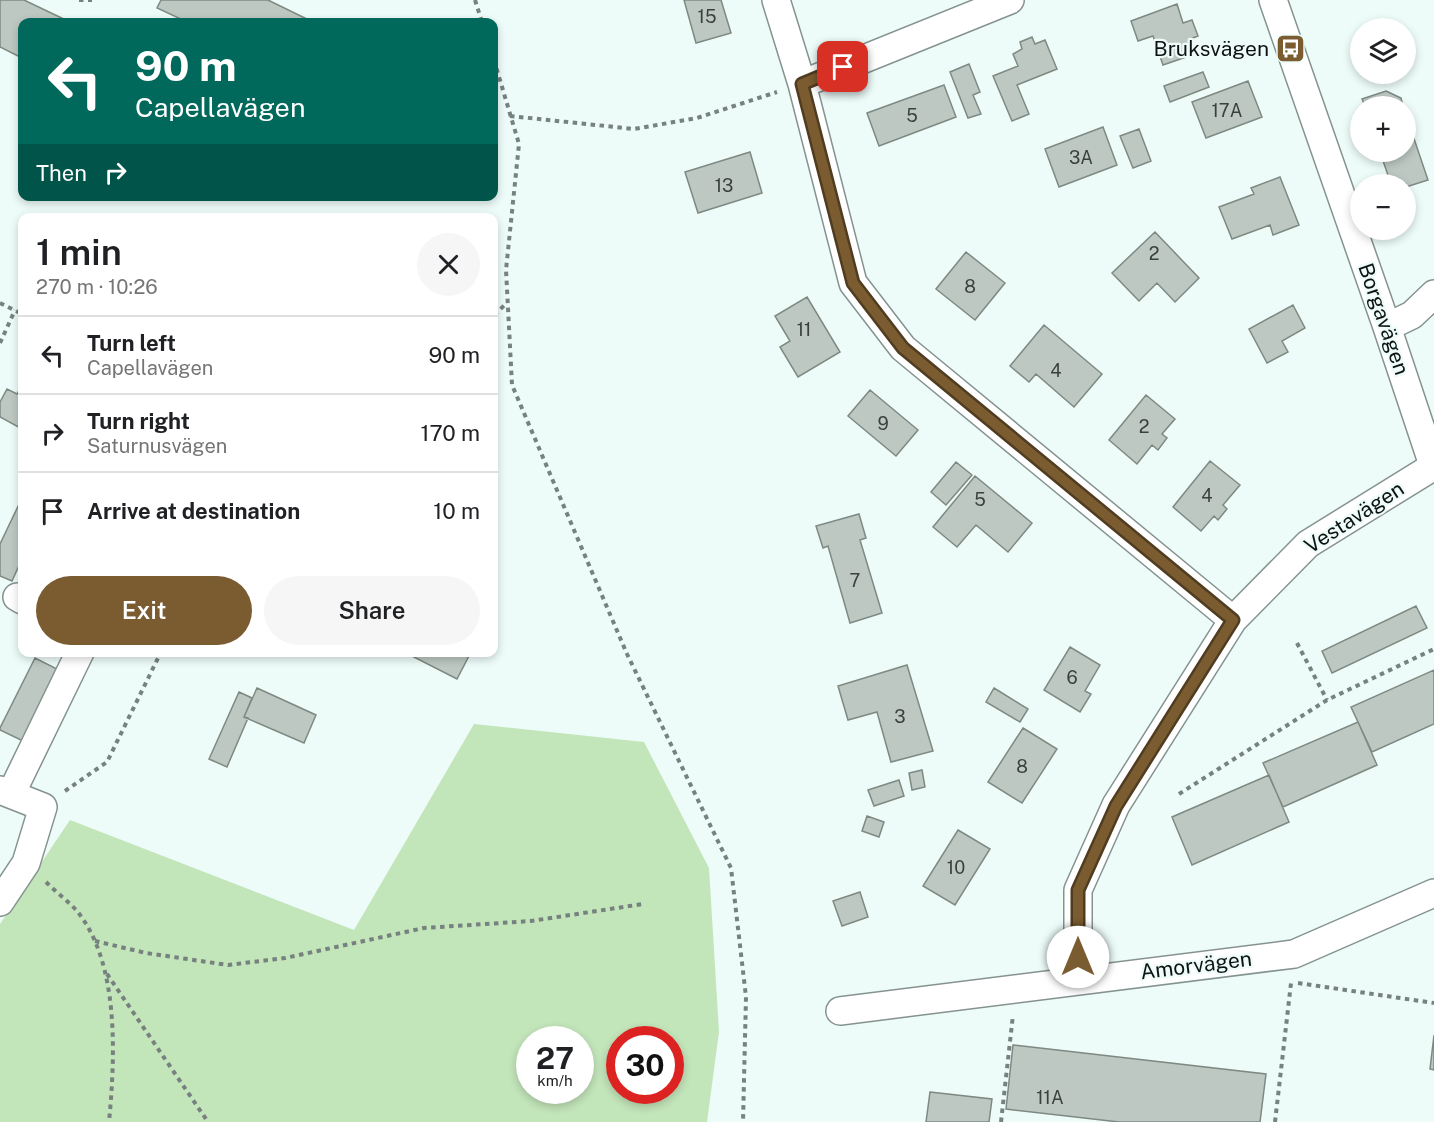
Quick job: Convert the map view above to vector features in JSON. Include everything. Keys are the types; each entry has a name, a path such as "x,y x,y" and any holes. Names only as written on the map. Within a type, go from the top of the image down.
{"street":[{"path":"776,0 802,84 853,283 903,348 1233,620"},
{"path":"802,84 1010,0"},
{"name":"Borgavägen","path":"1273,0 1434,467"},
{"path":"1387,327 1412,315 1434,294"},
{"name":"Vestavägen","path":"1078,980 1078,890 1116,806 1233,620 1308,544 1434,467"},
{"path":"0,902 26,863 43,807 6,792 77,657"},
{"name":"Amorvägen","path":"840,1011 1016,987 1294,954 1434,893"}],"path":[{"path":"79,0 92,0"},
{"path":"475,0 481,18"},
{"path":"498,74 519,144 506,270 512,385 627,654 731,868 746,998 743,1122"},
{"path":"510,116 634,129 697,118 802,84"},
{"path":"0,303 18,312"},
{"path":"498,312 508,303"},
{"path":"0,343 15,310"},
{"path":"1297,643 1327,700"},
{"path":"1179,794 1327,700 1434,649"},
{"path":"43,807 107,762 158,657"},
{"path":"26,863 76,911 95,941 104,969 109,986 113,1079 109,1122"},
{"path":"95,941 146,953 228,965 285,958 424,928 531,921 643,904"},
{"path":"104,969 208,1122"},
{"path":"1275,1122 1291,981 1434,1003"},
{"path":"1001,1122 1016,987"}],"green space":[{"path":"474,724 644,742 709,868 719,1032 707,1122 0,1122 0,924 70,820 354,930"}],"building":[{"path":"0,0 24,0 62,18 18,18 18,56 0,47"},
{"path":"161,0 268,0 305,18 178,18 157,8"},
{"path":"684,0 721,0 731,33 696,43"},
{"path":"1177,4 1183,23 1192,20 1198,36 1190,39 1195,54 1163,65 1153,36 1138,41 1131,21"},
{"path":"1032,37 1035,44 1045,40 1057,69 1017,85 1029,114 1012,121 993,76 1018,66 1013,54 1022,49 1020,42"},
{"path":"969,64 980,92 973,95 981,114 968,118 950,72"},
{"path":"1203,72 1209,87 1170,102 1164,86"},
{"path":"1248,81 1262,117 1206,138 1192,102"},
{"path":"944,85 956,117 879,146 867,113"},
{"path":"1386,91 1397,96 1371,96"},
{"path":"1103,127 1117,165 1059,187 1045,149"},
{"path":"1139,129 1151,161 1133,168 1120,136"},
{"path":"1416,145 1428,180 1416,184 1416,174 1388,174 1383,162 1416,162"},
{"path":"750,152 762,193 698,213 685,172"},
{"path":"1280,177 1299,225 1273,235 1270,225 1232,239 1219,207 1254,194 1251,188"},
{"path":"1155,232 1199,278 1175,302 1157,283 1139,301 1112,273"},
{"path":"966,252 1005,283 975,320 936,289"},
{"path":"807,297 840,352 798,377 780,347 790,341 775,316"},
{"path":"1293,305 1305,328 1282,341 1288,352 1267,363 1249,329"},
{"path":"1044,325 1102,374 1074,407 1036,374 1029,382 1010,366"},
{"path":"7,389 17,394 18,392 18,427 0,417 0,402"},
{"path":"870,390 918,430 896,456 848,416"},
{"path":"1146,395 1175,419 1162,434 1167,438 1158,450 1152,445 1137,464 1109,440"},
{"path":"1210,461 1240,485 1223,505 1227,509 1218,520 1214,516 1201,531 1173,507"},
{"path":"956,462 972,475 946,505 931,492"},
{"path":"975,476 1032,523 1008,552 976,525 957,547 933,527"},
{"path":"18,506 18,568 12,581 0,576 0,544"},
{"path":"859,514 866,538 860,540 882,613 850,623 828,546 823,548 816,526"},
{"path":"1416,606 1427,628 1332,673 1322,651"},
{"path":"1070,647 1100,665 1085,691 1091,694 1080,712 1044,690"},
{"path":"414,657 468,657 457,679"},
{"path":"35,658 59,670 23,741 0,728"},
{"path":"907,665 933,751 891,762 877,712 848,720 838,686"},
{"path":"1434,670 1434,724 1372,752 1351,707"},
{"path":"257,688 316,715 304,743 244,717"},
{"path":"994,688 1028,709 1020,722 986,702"},
{"path":"239,692 252,698 244,717 248,718 227,767 209,759"},
{"path":"1358,722 1377,765 1283,807 1263,763"},
{"path":"1023,728 1057,749 1022,803 988,782"},
{"path":"922,770 925,787 912,790 909,773"},
{"path":"1269,775 1289,822 1192,865 1172,817"},
{"path":"899,780 904,796 874,806 868,790"},
{"path":"867,816 884,822 879,837 862,831"},
{"path":"958,830 990,849 955,905 923,886"},
{"path":"860,892 868,917 842,926 833,901"},
{"path":"1434,1035 1434,1070 1430,1069"},
{"path":"1013,1045 1266,1074 1260,1122 1119,1122 1006,1109"},
{"path":"930,1092 992,1099 989,1122 926,1122"}],"place":[{"name":"Bruksvägen","path":"1290,48"}],"route":[{"path":"843,67 802,84 853,283 903,348 1233,620 1116,806 1078,890 1078,957"}]}
